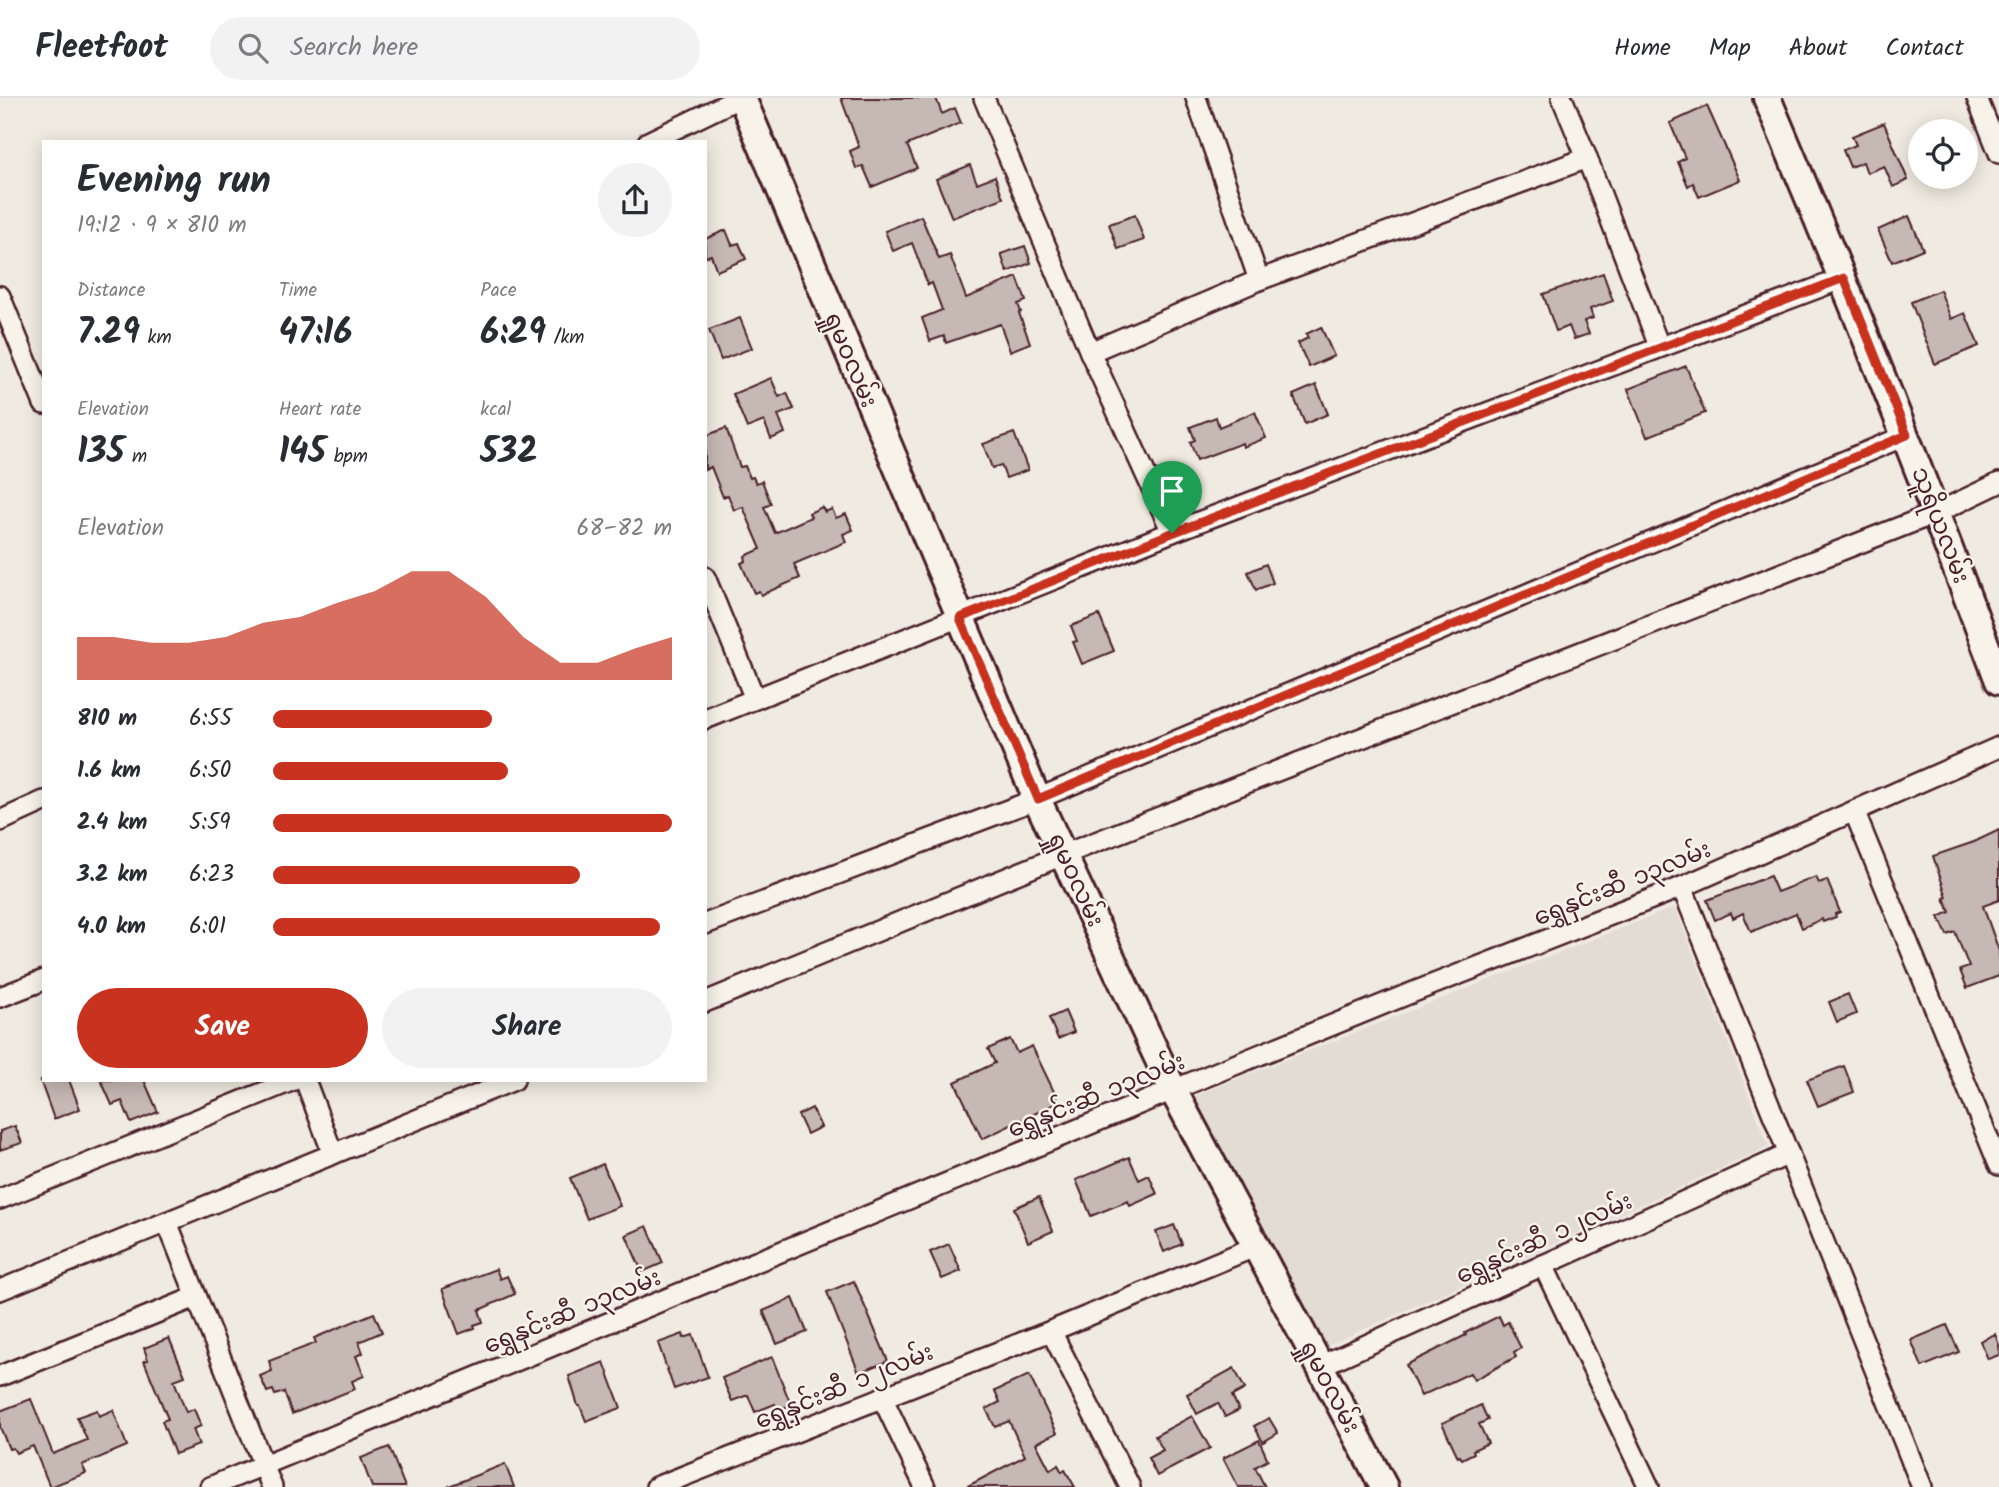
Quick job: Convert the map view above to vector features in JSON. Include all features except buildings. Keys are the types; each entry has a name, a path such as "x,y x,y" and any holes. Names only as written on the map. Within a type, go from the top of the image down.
{"street":[{"path":"652,140 740,98"},
{"name":"ရှုမဝလမ်း","path":"740,98 1038,799 1173,1090 1384,1487"},
{"path":"984,98 1090,352 1172,533"},
{"path":"1196,98 1259,281"},
{"path":"1562,98 1659,346"},
{"name":"သူရိယလမ်း","path":"1767,98 1907,435 1999,681"},
{"path":"1977,98 1999,153"},
{"path":"1090,352 1259,281 1587,158"},
{"path":"707,718 1172,533 1844,278"},
{"path":"0,296 38,375 42,394"},
{"path":"707,923 1038,799 1907,435"},
{"path":"707,1001 1065,855 1937,513 1999,483"},
{"path":"707,582 755,699"},
{"name":"ရွှေနှင်းဆီ ၁၃လမ်း","path":"210,1487 1173,1090 1682,887 1999,747"},
{"path":"0,821 42,802"},
{"path":"1854,811 1999,1165"},
{"path":"1682,887 1922,1487"},
{"path":"0,997 42,981"},
{"path":"0,1199 289,1082"},
{"path":"306,1082 333,1154"},
{"path":"0,1290 509,1082"},
{"name":"ရွှေနှင်းဆီ ၁၂လမ်း","path":"1320,1366 1789,1154"},
{"path":"167,1222 272,1487"},
{"name":"ရွှေနှင်းဆီ ၁၂လမ်း","path":"656,1487 703,1478 882,1397 1257,1246"},
{"path":"1543,1265 1649,1487"},
{"path":"0,1376 196,1297"},
{"path":"1051,1331 1130,1487"},
{"path":"882,1397 925,1487"}],"shaded area":[{"path":"1675,907 1769,1147 1327,1346 1191,1097"}],"route":[{"path":"1844,278 1907,435 1038,799 960,618 1172,533 1844,278"}]}
